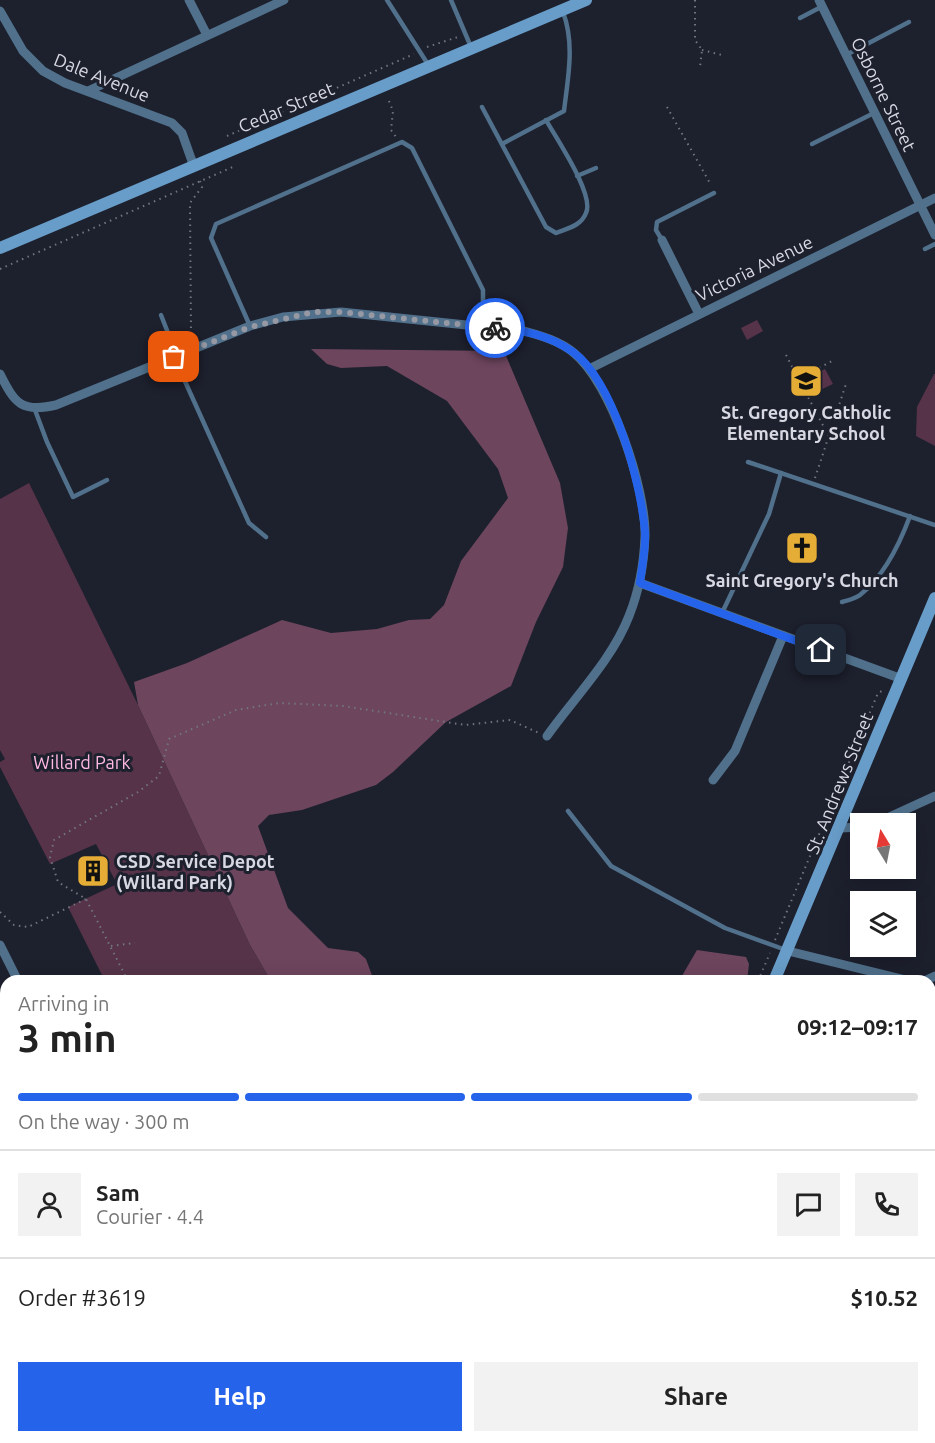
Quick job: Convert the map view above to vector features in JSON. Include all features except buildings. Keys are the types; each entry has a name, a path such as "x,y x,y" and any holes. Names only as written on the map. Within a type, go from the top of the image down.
{"main road":[{"name":"Cedar Street","path":"0,248 193,164 586,0"},
{"name":"St. Andrews Street","path":"777,975 841,828 935,598"}],"street":[{"path":"189,0 207,35"},
{"path":"88,91 284,0"},
{"name":"Osborne Street","path":"821,3 935,235"},
{"name":"Dale Avenue","path":"0,11 23,51 42,71 172,123 182,133 193,164"},
{"name":"Victoria Avenue","path":"589,369 935,198"},
{"path":"662,240 699,314"},
{"path":"0,374 9,392 20,405 35,410 56,405 250,327 283,317 341,312 524,331 553,340 574,353 589,369 612,409 636,471 645,534 640,583 629,617 611,649 547,736"},
{"path":"640,583 902,679"},
{"path":"713,780 735,751 783,636"},
{"path":"898,813 935,796"},
{"path":"841,828 850,828"},
{"path":"0,945 15,975"},
{"path":"788,951 886,975"}],"lane":[{"path":"387,0 429,66"},
{"path":"451,0 472,48"},
{"path":"800,18 821,3"},
{"path":"502,144 564,111 571,57 568,25 562,10"},
{"path":"846,55 909,22"},
{"path":"482,107 546,227 556,233 579,224 588,211 587,194 546,120"},
{"path":"812,144 875,112"},
{"path":"250,327 211,238 216,224 402,142 412,148 483,290 483,327"},
{"path":"577,176 596,168"},
{"path":"662,240 656,230 657,222 714,193"},
{"path":"925,249 935,244"},
{"path":"161,315 175,356 249,524 266,537"},
{"path":"35,410 47,442 73,497 107,480"},
{"path":"748,462 935,525"},
{"path":"722,613 770,514 781,474"},
{"path":"842,602 859,597 878,574 901,540 910,516"},
{"path":"568,811 610,866 725,928 788,951"}],"path":[{"path":"695,0 695,40 702,50 722,55"},
{"path":"227,136 440,41 466,34"},
{"path":"699,67 702,50"},
{"path":"389,101 393,111 391,130 402,142"},
{"path":"667,107 692,155 706,172 714,193"},
{"path":"0,269 235,166"},
{"path":"191,334 190,202 202,187 200,181"},
{"path":"786,355 829,437"},
{"path":"798,379 834,360"},
{"path":"813,484 846,384"},
{"path":"760,975 878,693 884,690"},
{"path":"125,975 86,899 58,882 50,857 54,840 138,792 159,776 169,739 236,710 279,703 343,706 465,725 510,720 547,736"},
{"path":"0,912 14,925 28,927 86,899"},
{"path":"111,946 135,943"}],"green space":[{"path":"757,320 763,331 747,340 741,328"},
{"path":"825,369 833,384 818,391 810,377"},
{"path":"934,374 935,446 916,436 917,407"},
{"name":"Willard Park","path":"29,483 138,705 250,945 268,975 102,975 68,907 117,884 96,844 50,864 0,767 0,762 5,759 0,750 0,499"}],"shaded area":[{"path":"311,349 504,351 560,483 568,528 563,567 536,622 511,686 446,722 376,785 302,810 269,815 258,826 288,908 328,948 358,952 366,959 372,975 268,975 250,945 138,705 134,682 187,663 282,620 331,633 377,629 409,620 430,619 444,605 461,561 508,498 498,469 447,401 387,366 341,368 327,364"},
{"path":"697,950 746,957 749,964 748,975 682,975"}],"way so far":[{"path":"174,357 250,327 283,317 314,312 341,312 495,328"}],"place":[{"name":"St. Gregory Catholic Elementary School","path":"806,381"},
{"name":"Saint Gregory's Church","path":"802,548"},
{"name":"CSD Service Depot (Willard Park)","path":"93,871"}],"route":[{"path":"495,328 524,331 553,340 574,353 589,369 612,409 636,471 645,534 640,583 821,650"}]}
